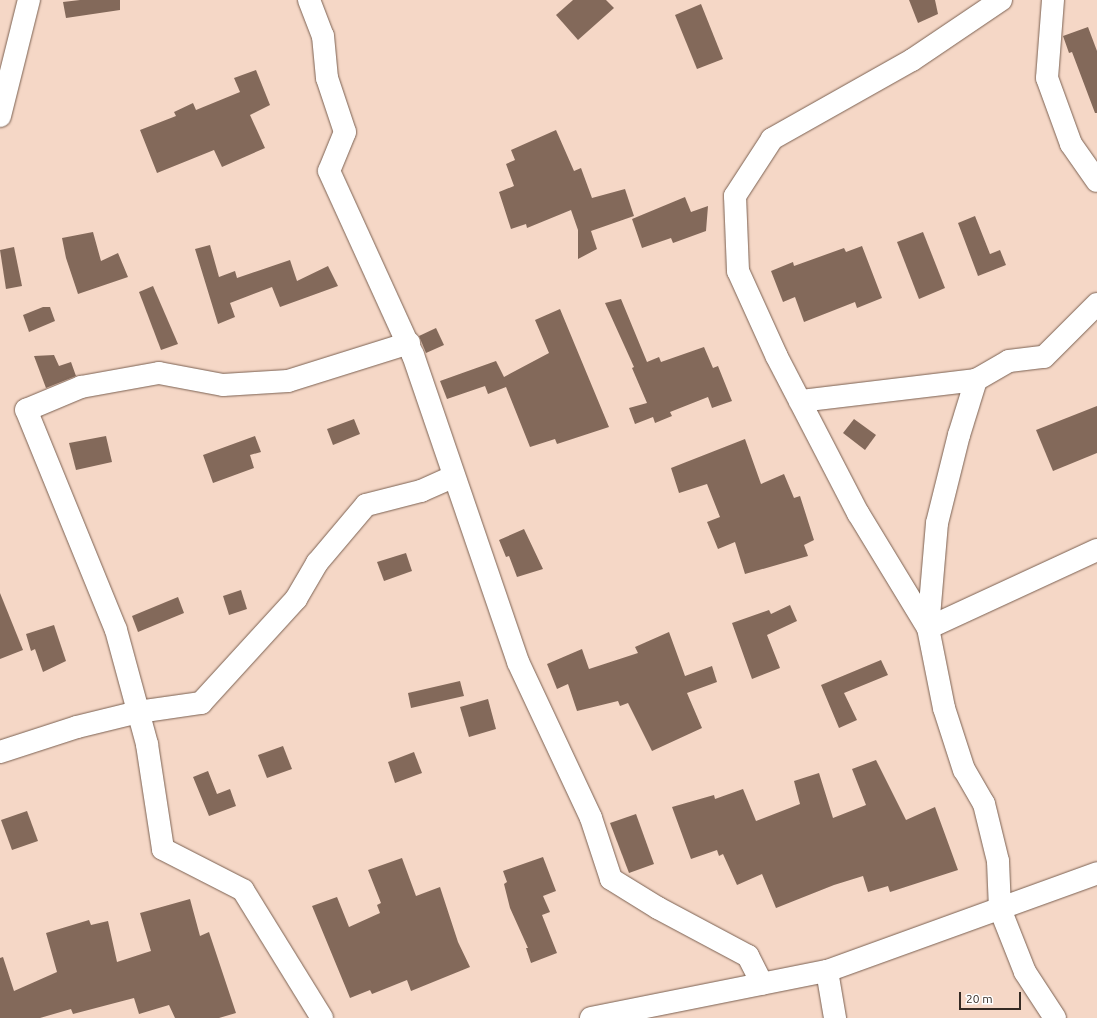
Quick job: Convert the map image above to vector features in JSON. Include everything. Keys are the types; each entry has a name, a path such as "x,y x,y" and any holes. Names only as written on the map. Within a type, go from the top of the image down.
{"street":[{"path":"0,116 30,0"},
{"path":"309,0 323,36 327,78 345,132 329,170 409,343 454,476 503,613 518,662 591,818 611,879 658,908 748,956 762,984"},
{"path":"928,628 858,513 800,401 738,271 736,196 772,139 912,60 1001,0"},
{"path":"1053,0 1047,78 1071,144 1097,181"},
{"path":"800,401 976,380 1009,361 1044,357 1097,304"},
{"path":"322,1018 243,890 163,849 147,744 116,630 26,410 81,387 159,373 223,385 288,382 409,343"},
{"path":"976,380 959,435 937,523 928,628 944,708 964,770 984,804 998,861 1000,909 1024,972 1055,1018"},
{"path":"0,752 77,727 138,712 201,703 296,599 317,563 366,505 421,491 454,476"},
{"path":"928,628 1097,550"},
{"path":"591,1018 827,971 1097,873"},
{"path":"827,971 836,1018"}],"building":[{"path":"80,0 120,0 120,10 66,18 63,2"},
{"path":"573,0 606,0 614,8 578,40 556,15"},
{"path":"909,0 935,0 938,14 918,23"},
{"path":"701,4 723,59 697,69 675,15"},
{"path":"1088,27 1097,51 1097,113 1095,113 1072,52 1069,53 1063,36"},
{"path":"256,70 270,105 250,115 265,148 222,167 214,150 157,173 140,130 176,116 174,112 193,103 196,110 240,92 234,78"},
{"path":"556,130 574,171 581,168 592,198 625,189 634,216 591,231 597,249 578,259 578,230 571,210 527,228 526,224 511,229 499,192 514,186 506,164 515,160 511,150"},
{"path":"685,197 691,212 708,206 706,231 673,243 671,238 642,248 632,219"},
{"path":"975,216 990,254 1000,250 1006,265 978,276 958,223"},
{"path":"93,232 101,261 118,253 128,277 78,294 66,258 62,238"},
{"path":"923,232 945,288 919,299 897,242"},
{"path":"210,245 219,277 235,271 237,278 290,260 297,281 328,266 338,286 280,307 272,287 230,303 235,317 218,324 195,249"},
{"path":"862,246 882,298 857,308 855,302 804,322 795,297 783,302 771,271 793,262 794,266 844,248 846,252"},
{"path":"14,247 22,286 6,289 0,250"},
{"path":"153,286 178,344 161,350 139,292"},
{"path":"621,299 647,362 659,357 661,362 704,347 713,368 718,366 732,401 712,408 708,397 670,412 672,416 655,423 653,417 635,424 629,408 647,403 632,368 634,367 605,303"},
{"path":"43,307 50,307 55,321 29,332 23,315"},
{"path":"560,309 609,427 557,444 555,439 530,447 506,387 488,394 485,386 447,399 440,381 496,361 504,377 549,353 535,320"},
{"path":"436,328 444,345 426,353 419,336"},
{"path":"54,355 59,366 71,362 76,376 46,388 34,356"},
{"path":"1097,406 1097,453 1053,471 1036,430"},
{"path":"354,419 360,434 333,445 327,429"},
{"path":"854,419 876,435 865,450 843,433"},
{"path":"106,436 112,462 76,470 69,443"},
{"path":"255,436 261,452 250,455 254,468 213,483 203,455"},
{"path":"745,439 761,484 784,474 794,498 800,496 814,540 804,545 808,556 745,574 735,542 718,549 707,522 720,517 707,484 679,493 671,468"},
{"path":"524,529 543,569 517,577 509,556 506,557 499,540"},
{"path":"406,553 412,571 384,581 377,562"},
{"path":"241,590 247,609 229,615 223,596"},
{"path":"0,593 23,650 0,659"},
{"path":"178,597 184,613 138,632 132,616"},
{"path":"790,605 797,621 767,635 780,668 752,679 732,623 769,610 771,614"},
{"path":"54,625 66,661 43,672 35,649 31,651 26,634"},
{"path":"669,632 685,676 712,666 717,682 687,693 702,728 652,751 628,703 620,706 618,701 577,711 568,684 557,689 547,664 582,649 589,669 638,653 635,647"},
{"path":"881,660 888,675 844,693 857,720 839,728 821,685"},
{"path":"460,681 464,696 411,708 408,693"},
{"path":"488,699 496,729 469,737 460,707"},
{"path":"283,746 292,769 267,778 258,755"},
{"path":"414,752 422,773 395,783 388,762"},
{"path":"876,760 906,820 935,807 958,870 890,892 888,886 868,892 863,876 834,885 776,908 762,874 737,885 723,854 719,856 717,850 691,859 672,807 714,795 715,799 743,789 756,821 800,804 794,781 819,773 833,818 866,805 852,769"},
{"path":"208,771 217,794 230,789 236,806 209,816 193,777"},
{"path":"27,811 38,841 12,850 1,820"},
{"path":"636,814 654,864 629,873 610,823"},
{"path":"543,857 556,891 543,896 550,912 542,915 557,953 531,963 526,948 528,948 510,908 504,884 507,882 503,871"},
{"path":"402,858 416,896 440,887 458,942 470,967 411,991 407,980 372,994 370,990 350,998 312,906 337,897 349,927 380,913 377,905 381,903 368,870"},
{"path":"190,899 200,936 209,932 236,1013 219,1018 175,1018 169,1005 139,1014 134,998 73,1014 71,1009 40,1018 0,1018 0,958 3,957 14,991 57,972 46,933 89,920 91,925 108,921 117,962 151,951 140,913"}]}
